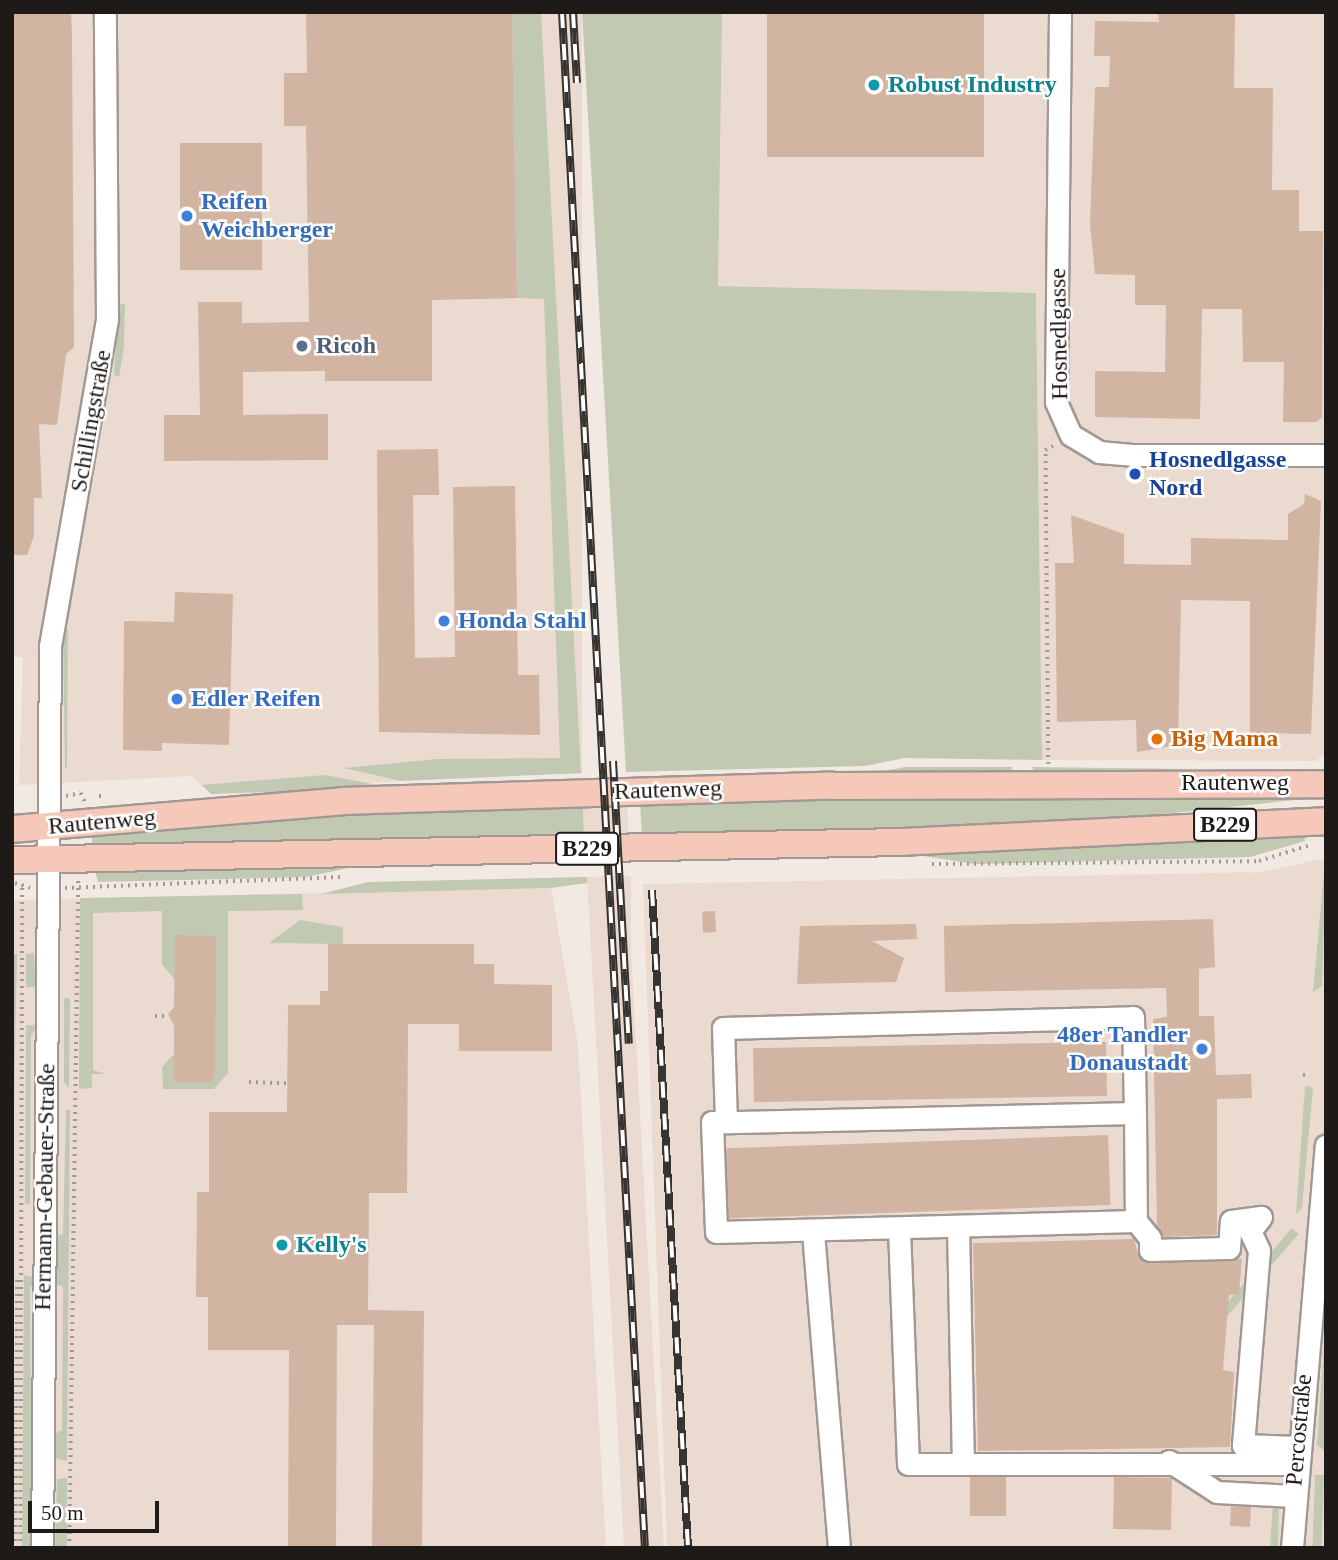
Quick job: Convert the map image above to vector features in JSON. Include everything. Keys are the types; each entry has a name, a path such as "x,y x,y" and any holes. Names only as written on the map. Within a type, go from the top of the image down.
{"main road":[{"name":"Rautenweg","path":"12,830 355,800 818,786 1326,784"},
{"name":"Rautenweg","path":"12,860 901,842 1326,821"}],"street":[{"name":"Schillingstraße","path":"51,827 50,646 107,319 105,12"},
{"name":"Hosnedlgasse","path":"1060,12 1056,402 1071,435 1099,452 1135,455 1326,455"},
{"name":"Hermann-Gebauer-Straße","path":"42,1548 51,827"},
{"path":"726,1122 723,1028 1133,1017 1136,1221 1150,1238 1150,1250 1229,1248 1231,1221 1261,1217 1250,1231 1259,1250 1243,1445 1296,1456"},
{"path":"1135,1113 712,1122 716,1233 1136,1221"},
{"name":"Percostraße","path":"1292,1548 1296,1456 1326,1144"},
{"path":"958,1227 963,1463"},
{"path":"900,1229 908,1464 1169,1461 1296,1456"},
{"path":"813,1232 839,1548"},
{"path":"1169,1461 1217,1492 1294,1496"}],"path":[{"path":"1048,764 1045,450 1053,446"},
{"path":"75,794 85,795 85,802"},
{"path":"99,796 105,796"},
{"path":"18,1548 22,885 31,888"},
{"path":"69,1548 75,888"},
{"path":"155,1016 169,1016"},
{"path":"249,1082 287,1083"},
{"path":"17,1279 18,1548"}],"shaded area":[{"path":"12,12 525,12 573,769 211,794 191,776 19,785 23,657 12,656"},
{"path":"541,12 582,12 582,774 541,774"},
{"path":"602,12 1326,12 1326,752 1316,761 1042,760 1036,294 615,283"},
{"path":"627,802 629,838 585,840 583,804"},
{"path":"1326,858 1326,1548 667,1548 643,884 1261,872"},
{"path":"631,876 631,949 664,1548 624,1548 587,877"},
{"path":"551,888 578,1044 606,1548 12,1548 12,900"}],"green space":[{"path":"512,12 541,12 581,773 401,781 344,768 437,759 560,758 544,299 517,298"},
{"path":"582,12 722,12 718,286 1036,293 1042,760 905,758 865,766 626,772"},
{"path":"125,304 124,347 119,377 114,375 118,305"},
{"path":"68,628 67,765 65,771 63,636"},
{"path":"905,767 1012,767 1010,775 869,774"},
{"path":"1032,767 1191,769 1035,774"},
{"path":"325,775 393,788 211,794 202,785"},
{"path":"1304,792 1304,799 1069,824 642,838 640,802"},
{"path":"583,803 584,839 93,851 92,836 261,818"},
{"path":"1304,832 1305,841 1250,857 975,864 916,855"},
{"path":"1326,858 1322,986 1313,992 1325,861"},
{"path":"358,866 306,877 98,882 94,868"},
{"path":"587,877 587,883 551,888 321,894 368,882"},
{"path":"302,894 303,910 228,911 228,1073 214,1089 163,1089 162,1067 174,1054 178,1081 215,1076 215,938 175,980 162,964 162,911 93,913 93,1070 106,1074 92,1074 92,1088 79,1089 80,898"},
{"path":"300,920 343,927 343,944 269,943"},
{"path":"34,953 36,987 26,987 26,954"},
{"path":"12,954 17,954 12,1205"},
{"path":"64,998 70,998 69,1088 64,1082"},
{"path":"26,1025 38,1025 31,1036 30,1204 25,1204"},
{"path":"1305,1086 1313,1087 1302,1208 1296,1214"},
{"path":"66,1110 70,1110 67,1461 56,1458 55,1434 62,1430 63,1287 56,1284 56,1236 63,1234"},
{"path":"1292,1228 1299,1234 1159,1395 1152,1389"},
{"path":"24,1275 34,1277 36,1286 30,1287 32,1548 22,1548"},
{"path":"1326,1317 1326,1452 1317,1445"},
{"path":"1315,1475 1324,1475 1321,1548 1312,1548"},
{"path":"67,1478 67,1548 55,1548 57,1479"},
{"path":"1273,1503 1279,1509 1278,1548 1270,1548"}],"building":[{"path":"12,12 71,12 72,36 74,347 66,354 57,425 39,424 42,498 34,498 34,536 27,555 12,555"},
{"path":"306,12 512,12 517,298 432,300 432,381 325,381 325,371 243,372 243,415 328,414 328,460 164,461 164,415 200,415 198,302 242,302 242,323 309,322 306,126 284,126 284,73 307,73"},
{"name":"Robust Industry","path":"767,12 984,12 984,157 767,157"},
{"path":"1158,12 1235,12 1234,88 1273,88 1272,190 1299,190 1299,231 1323,231 1322,417 1317,422 1283,422 1284,362 1243,362 1242,309 1202,309 1200,419 1095,417 1095,371 1165,372 1166,305 1135,305 1135,275 1095,274 1090,224 1095,87 1109,87 1110,56 1094,56 1095,21 1159,22"},
{"path":"180,143 262,143 262,270 180,270"},
{"path":"438,449 439,495 413,495 415,658 455,657 453,487 515,486 518,675 539,675 540,735 379,732 377,450"},
{"path":"1305,494 1321,501 1311,734 1250,733 1250,601 1181,600 1178,745 1137,752 1136,720 1057,722 1055,563 1074,563 1071,515 1124,534 1124,564 1191,565 1191,538 1288,540 1288,514 1304,504"},
{"name":"Edler Reifen","path":"175,592 233,594 229,745 162,743 162,751 123,750 124,621 174,622"},
{"path":"715,911 716,932 703,933 702,912"},
{"path":"1213,919 1215,967 1199,969 1199,1016 1214,1016 1216,1075 1251,1074 1252,1098 1217,1099 1217,1235 1163,1237 1157,1226 1153,1019 1167,1017 1166,988 945,992 944,926"},
{"path":"916,924 917,939 872,941 904,958 896,982 797,984 800,926"},
{"path":"175,935 216,936 215,1076 210,1082 176,1082 174,1076 174,1025 168,1014 174,1007"},
{"name":"Kelly's","path":"328,944 474,944 474,964 494,964 494,984 552,985 552,1051 459,1051 459,1024 408,1024 407,1193 369,1193 368,1310 424,1311 422,1548 372,1548 374,1325 337,1325 336,1548 288,1548 289,1350 208,1350 208,1297 196,1297 197,1192 209,1192 209,1112 287,1112 288,1005 320,1005 320,991 328,991"},
{"path":"1106,1042 1107,1096 754,1102 753,1048"},
{"path":"1108,1135 1110,1205 729,1218 726,1148"},
{"path":"1134,1239 1139,1257 1150,1263 1242,1259 1239,1294 1229,1295 1223,1370 1234,1372 1230,1447 978,1451 973,1243"},
{"path":"970,1477 1006,1477 1006,1516 970,1516"},
{"path":"1114,1477 1172,1478 1171,1530 1113,1529"},
{"path":"1231,1506 1251,1507 1250,1527 1230,1526"}],"railway":[{"path":"562,12 645,1548"},
{"path":"573,12 577,83"},
{"path":"613,761 629,1044"},
{"path":"652,890 688,1548"}],"place":[{"name":"Robust Industry","path":"874,85"},
{"name":"Reifen Weichberger","path":"187,216"},
{"name":"Ricoh","path":"302,346"},
{"name":"Hosnedlgasse Nord","path":"1135,474"},
{"name":"Honda Stahl","path":"444,621"},
{"name":"Edler Reifen","path":"177,699"},
{"name":"Big Mama","path":"1157,739"},
{"name":"48er Tandler Donaustadt","path":"1202,1049"},
{"name":"Kelly's","path":"282,1245"}]}
